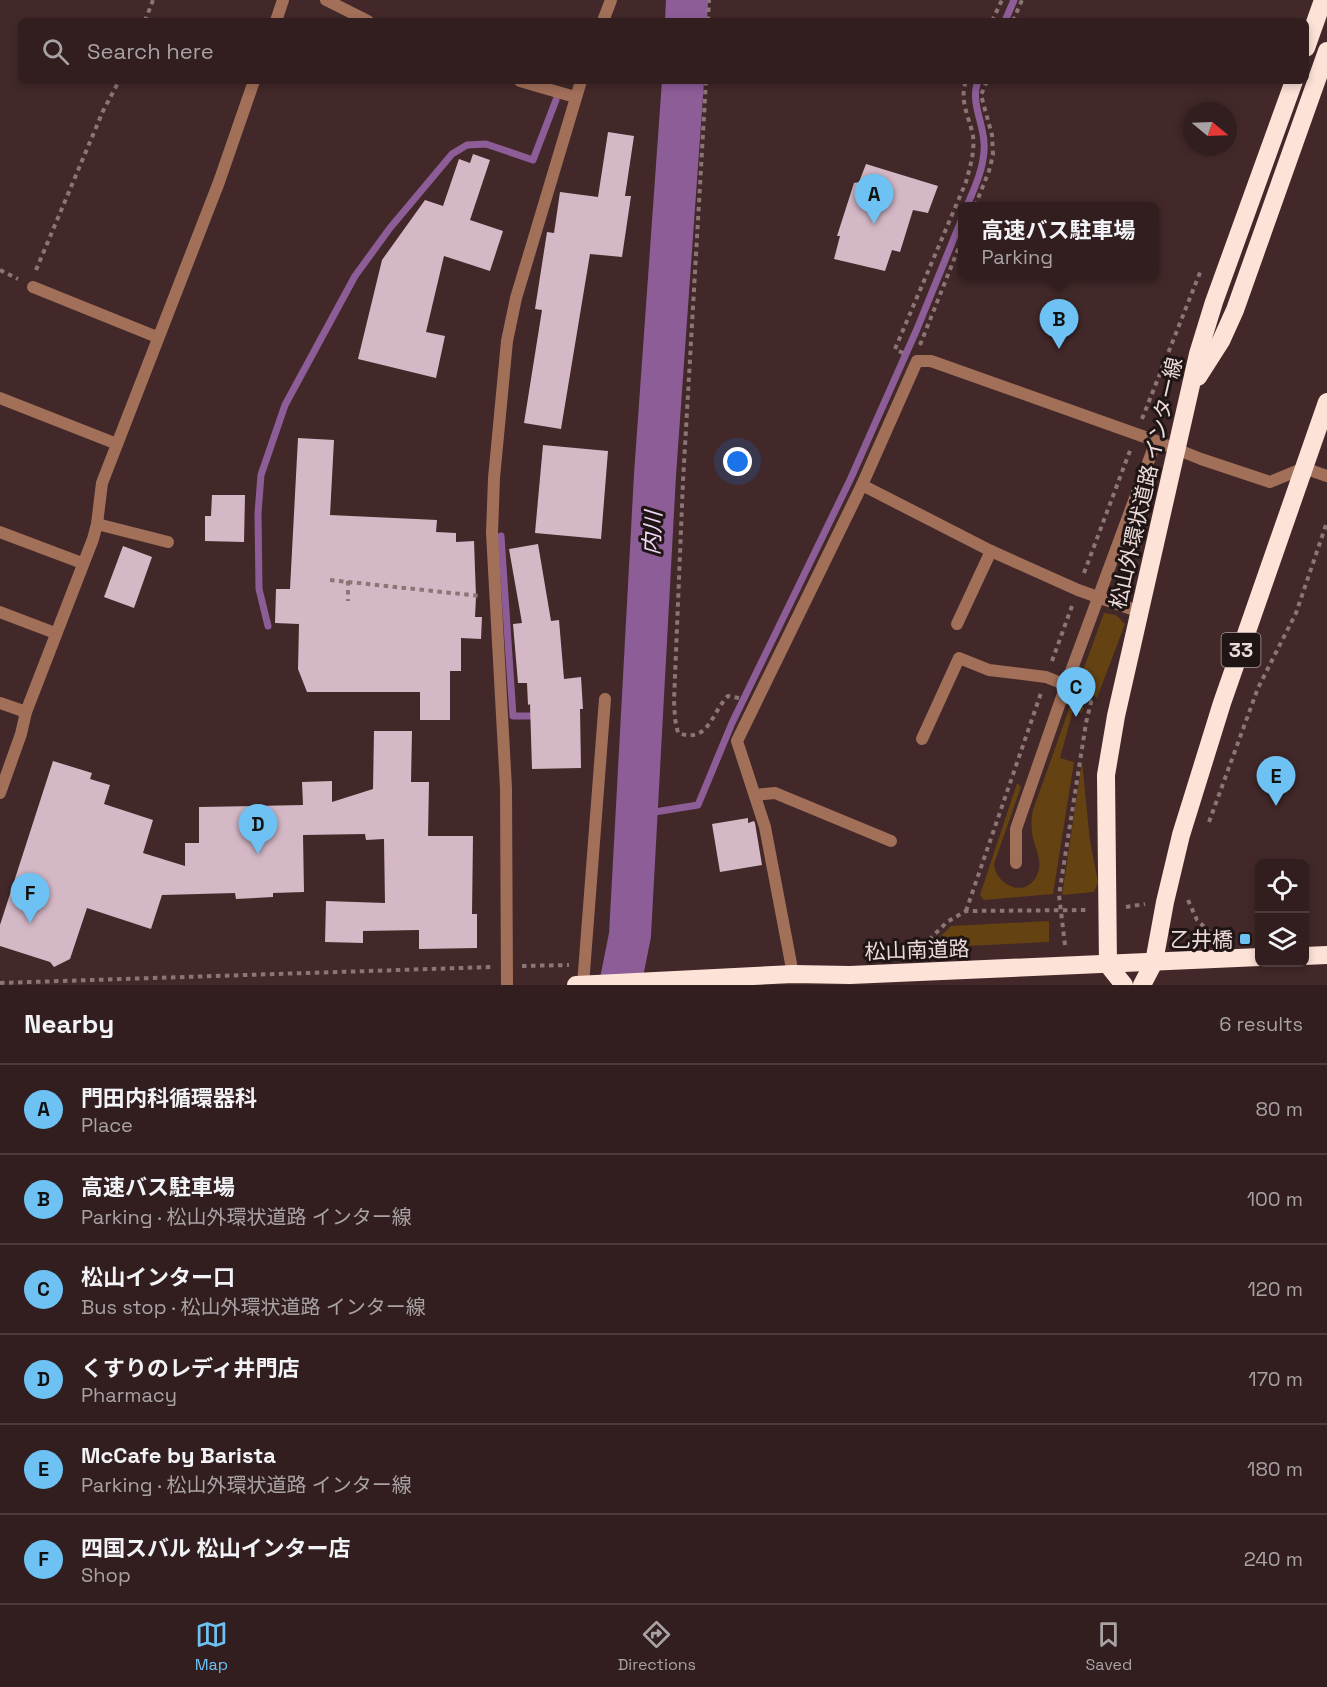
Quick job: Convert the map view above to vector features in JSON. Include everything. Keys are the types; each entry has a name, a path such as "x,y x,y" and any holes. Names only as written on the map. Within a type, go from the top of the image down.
{"highway":[{"path":"1309,40 1323,0"},
{"path":"1190,394 1201,371 1221,341 1235,310 1327,51"},
{"name":"松山外環状道路 インター線","path":"1108,965 1106,775 1116,716 1198,354 1214,302 1293,84"},
{"name":"33","path":"1142,985 1154,962 1181,835 1222,704 1327,402"},
{"path":"1309,956 1327,955"},
{"name":"松山南道路","path":"576,985 793,974 934,978 1067,966 1255,957"},
{"path":"1108,965 1124,985"}],"street":[{"path":"277,18 283,0"},
{"path":"326,0 345,4 364,18"},
{"path":"604,18 611,0"},
{"path":"0,793 21,734 26,712 97,524 102,483 219,182 253,84"},
{"path":"530,84 576,97"},
{"path":"507,985 506,788 492,533 494,478 507,341 516,298 580,84"},
{"path":"31,286 157,337"},
{"path":"793,974 765,826 737,741 862,485 917,361 931,361 1270,482 1304,468 1327,476"},
{"path":"0,398 117,444"},
{"path":"1016,863 1016,829 1066,685 1156,441"},
{"path":"862,485 991,551 1078,590 1140,612"},
{"path":"97,524 168,542"},
{"path":"0,532 82,563"},
{"path":"957,624 991,551"},
{"path":"0,612 55,633"},
{"path":"922,739 959,658 989,670 1046,677 1066,685"},
{"path":"583,985 605,699"},
{"path":"0,703 26,712"},
{"path":"755,795 775,793 891,841"}],"path":[{"path":"146,18 153,0"},
{"path":"708,18 709,0"},
{"path":"993,18 1002,0"},
{"path":"1014,18 1022,0"},
{"path":"0,270 31,286 103,111 116,84"},
{"path":"706,84 674,701 678,733 690,737 698,734 709,725 722,702 728,696 734,697"},
{"path":"900,351 895,349 966,182 973,157 973,136 962,91 965,84"},
{"path":"977,202 993,155 992,135 981,95 986,84"},
{"path":"917,361 918,350 958,250"},
{"path":"1206,831 1258,688 1296,613 1327,522"},
{"path":"330,580 495,597"},
{"path":"348,581 348,601"},
{"path":"1066,685 1091,702 1059,895 1067,966"},
{"path":"1187,892 1197,920 1218,941"},
{"path":"908,949 920,949 947,922 966,911 1106,909 1165,902"},
{"path":"0,983 585,964"}],"shaded area":[{"path":"1104,613 1116,615 1125,624 1097,698 1078,684"},
{"path":"1073,698 1084,708 1082,713 1073,710 1060,758 1074,762 1053,894 984,900 980,895 1017,783 1021,787 994,864 1000,878 1012,887 1026,886 1037,875 1039,861 1032,831 1033,810"},
{"path":"1082,761 1090,841 1098,882 1094,892 1062,895"},
{"path":"1049,921 1049,942 966,946 921,956 951,926"}],"building":[{"path":"608,132 634,136 625,196 631,196 622,257 590,254 561,429 524,423 542,310 535,309 547,232 554,233 560,192 598,197"},
{"path":"473,154 490,160 470,220 503,231 490,271 444,256 426,332 445,336 436,378 358,359 382,260 425,200 443,206 459,159 470,163"},
{"path":"866,164 938,186 928,213 913,210 900,252 892,250 885,271 834,259 840,236 837,236 854,183 859,182"},
{"path":"298,438 334,440 330,515 437,520 436,532 456,533 456,542 474,541 475,617 482,617 481,639 461,638 461,671 450,671 450,720 420,720 420,692 307,692 298,669 299,624 275,623 276,589 290,589"},
{"path":"543,445 608,451 601,539 535,533"},
{"path":"212,495 245,495 244,542 205,541 205,516 211,516"},
{"path":"538,544 551,621 559,620 564,679 581,677 583,709 580,709 581,768 532,769 530,704 528,705 527,683 518,683 513,624 522,623 509,549"},
{"path":"123,546 152,557 134,608 104,597"},
{"path":"374,731 412,731 411,782 429,782 428,836 473,836 472,914 477,914 477,948 419,949 419,930 363,931 363,943 325,942 326,901 385,903 384,839 366,840 365,834 303,835 304,892 273,893 273,897 236,899 235,893 162,895 151,929 87,908 70,959 54,967 50,962 0,946 0,925 53,761 92,773 90,779 110,785 104,804 153,820 143,853 185,866 185,843 199,843 199,807 303,805 302,782 332,781 332,802 373,789"},
{"path":"748,818 748,823 754,821 755,823 762,865 720,872 712,824"}],"waterway":[{"name":"内川","path":"686,18 687,0"},
{"path":"1006,18 1014,0"},
{"name":"内川","path":"620,985 630,935 655,475 683,84"},
{"path":"969,202 980,172 984,151 976,98 977,84"},
{"path":"268,626 259,589 258,513 261,475 285,405 355,276 390,228 452,154 467,145 486,144 533,160 556,100"},
{"path":"636,815 698,805 732,723 850,480 917,329 958,228"},
{"path":"501,536 513,716 537,716"}],"place":[{"name":"門田内科循環器科","path":"874,224"},
{"name":"高速バス駐車場","path":"1059,349"},
{"name":"松山インター口","path":"1076,717"},
{"name":"McCafe by Barista","path":"1276,806"},
{"name":"くすりのレディ井門店","path":"258,854"},
{"name":"四国スバル 松山インター店","path":"30,923"},
{"name":"乙井橋","path":"1245,939"}]}
